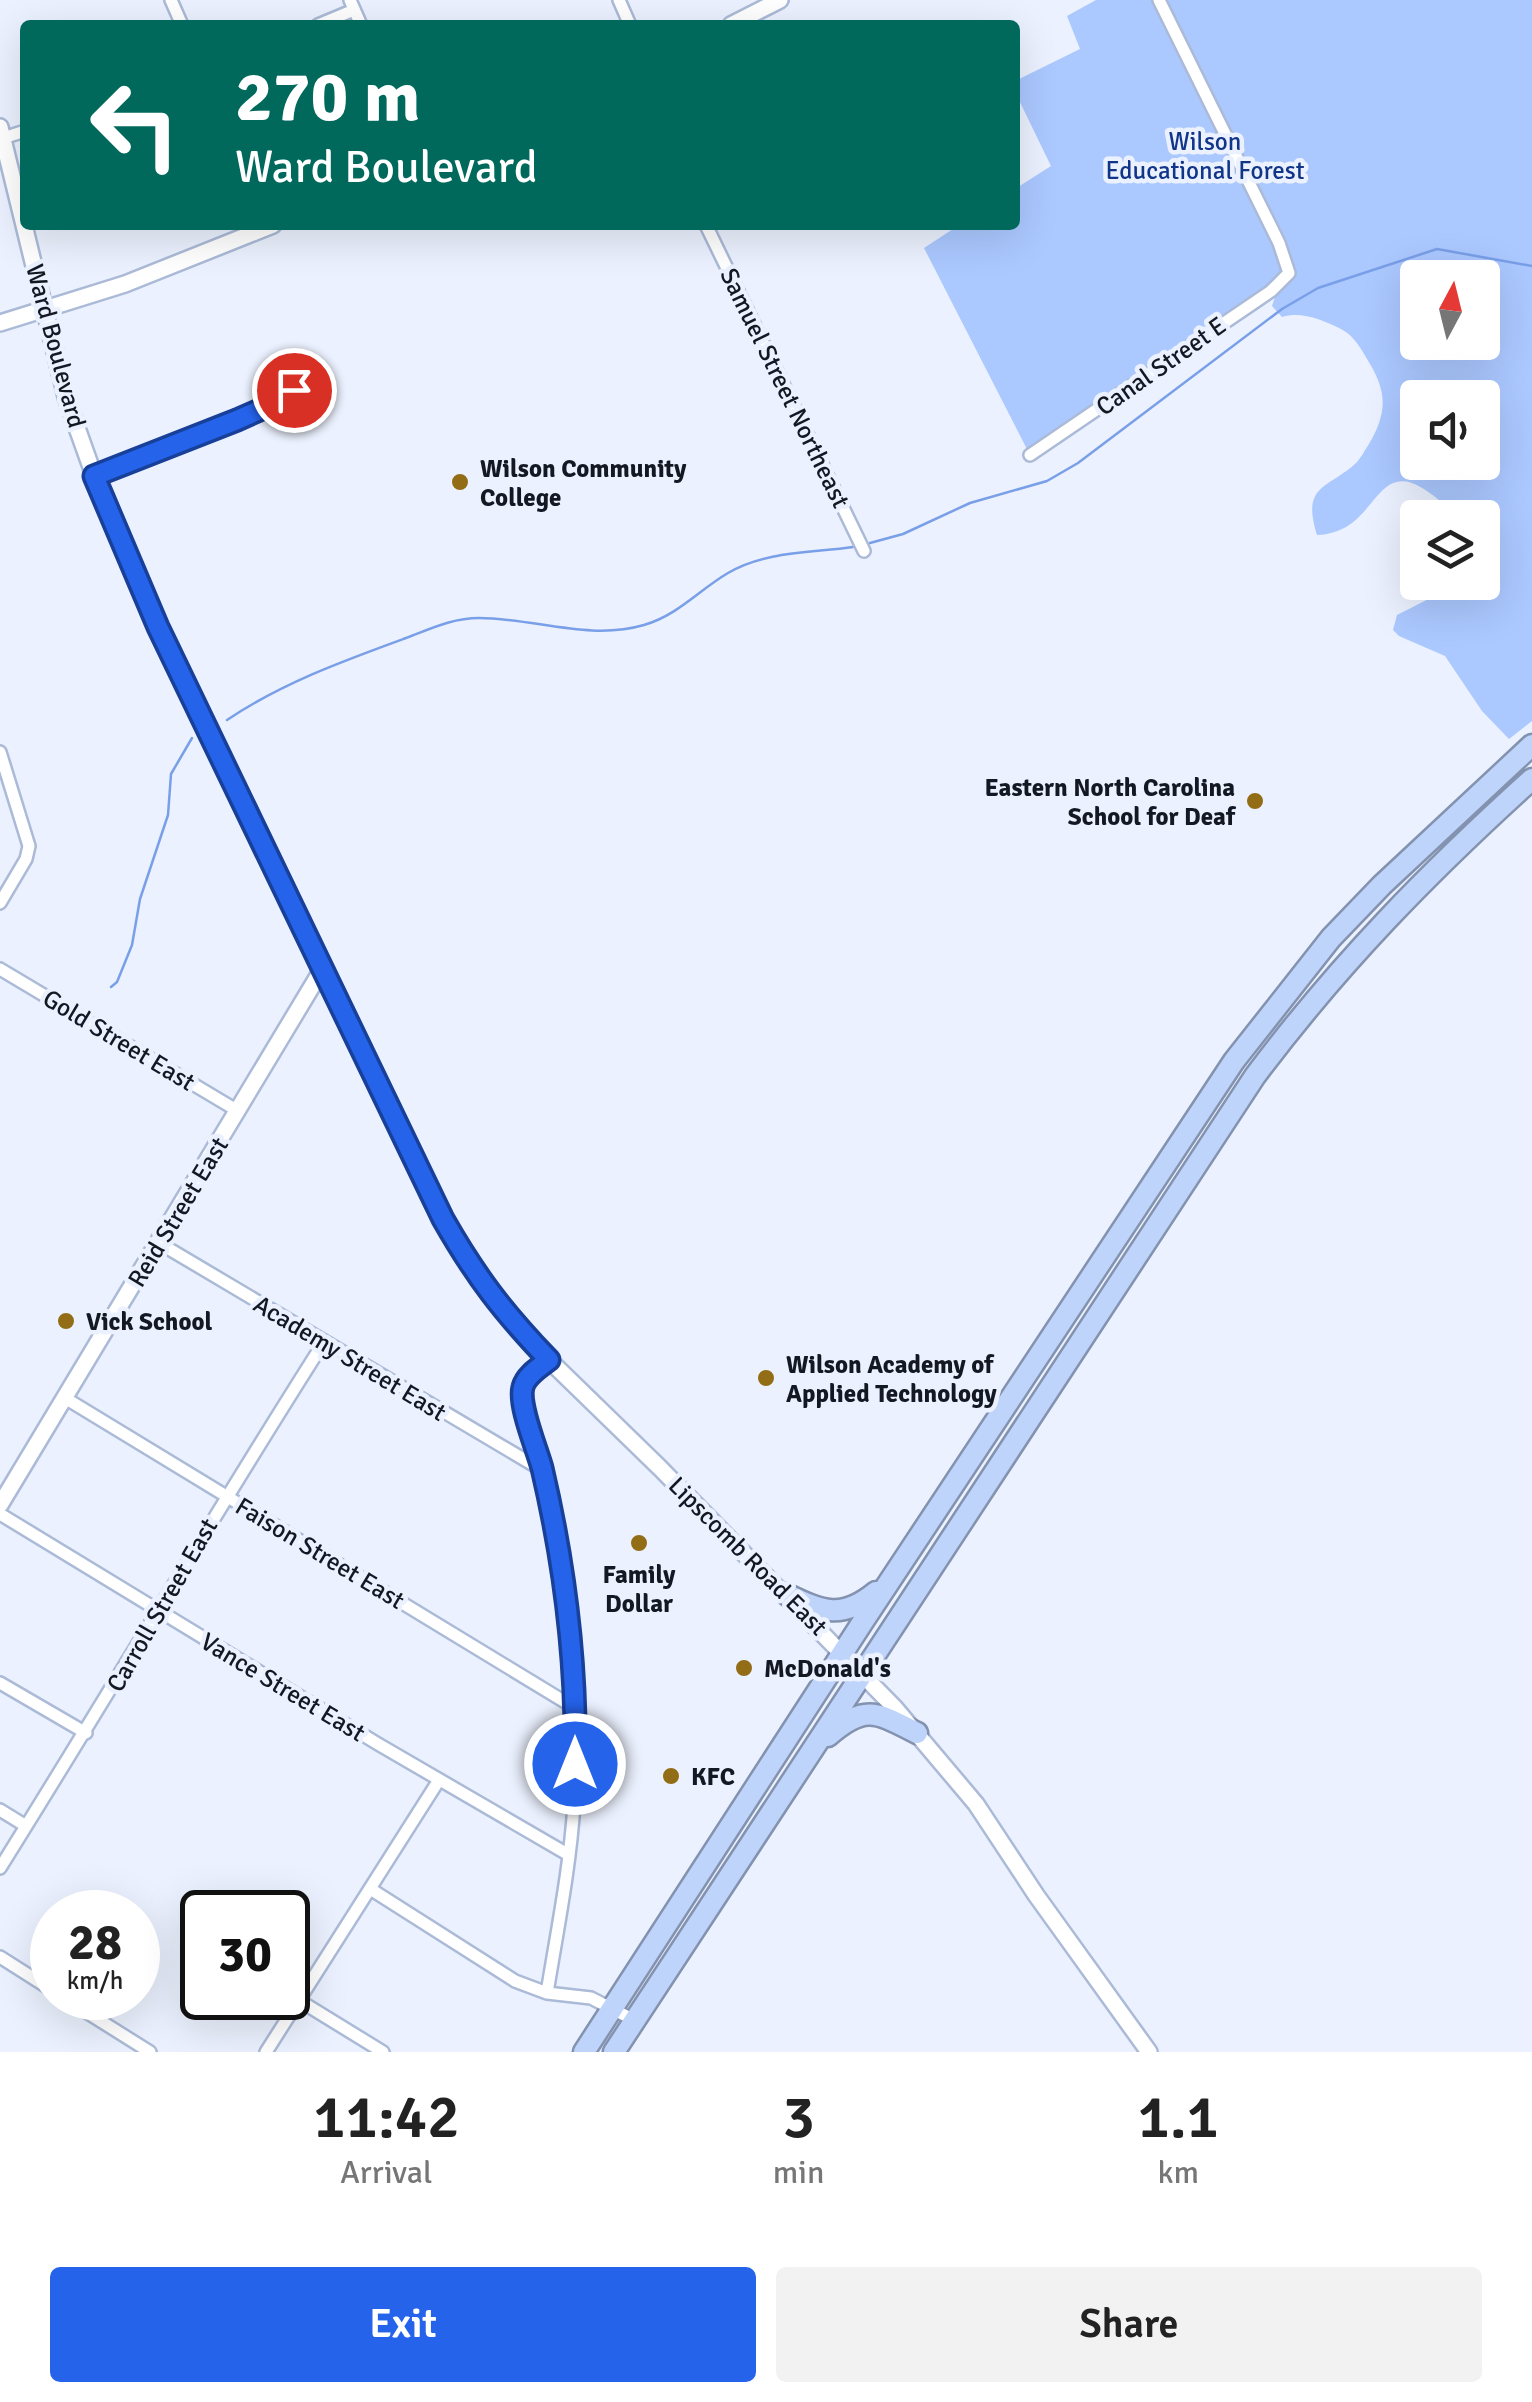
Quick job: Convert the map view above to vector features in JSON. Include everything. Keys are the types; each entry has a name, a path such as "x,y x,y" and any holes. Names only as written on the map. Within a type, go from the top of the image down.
{"highway":[{"path":"584,2052 1193,1122 1276,1005 1382,885 1532,745"},
{"path":"614,2052 1194,1167 1296,1021 1400,903 1532,779"},
{"path":"786,1594 818,1608 840,1611 858,1606 890,1582"},
{"path":"808,1754 844,1722 860,1714 885,1716 916,1732"}],"main road":[{"path":"741,20 780,0"},
{"name":"Ward Boulevard","path":"1,135 20,211"},
{"name":"Ward Boulevard","path":"25,230 66,396 94,476 158,627 443,1219 478,1279 549,1360"},
{"path":"0,323 126,284 259,230"},
{"name":"Reid Street East","path":"0,1505 323,968"},
{"name":"Lipscomb Road East","path":"549,1360 786,1594 916,1732 976,1804 1036,1895 1150,2052"}],"street":[{"name":"Canal Street E","path":"1030,455 1272,291 1289,273 1279,243 1159,0"},
{"path":"326,20 352,5"},
{"name":"Samuel Street Northeast","path":"708,230 864,551"},
{"path":"94,476 282,400 312,376"},
{"path":"0,752 28,846 26,858 0,904"},
{"name":"Gold Street East","path":"0,969 238,1111"},
{"name":"Academy Street East","path":"159,1243 542,1470"},
{"name":"Carroll Street East","path":"0,1868 324,1342"},
{"path":"547,1993 569,1855 575,1708 569,1615 542,1470 522,1398 528,1378 549,1360"},
{"name":"Faison Street East","path":"65,1398 575,1708"},
{"name":"Vance Street East","path":"0,1514 569,1855"},
{"path":"0,1683 86,1734"},
{"path":"310,1986 440,1780"},
{"path":"0,1810 26,1826"},
{"path":"372,1890 515,1981 547,1993 591,1998 634,2020"},
{"path":"0,1957 30,1976"},
{"path":"310,2007 382,2052"},
{"path":"99,2020 150,2052"},
{"path":"266,2052 287,2020"}],"green space":[{"name":"Wilson Educational Forest","path":"1096,0 1532,0 1532,721 1509,739 1482,711 1445,656 1393,630 1397,615 1427,600 1500,600 1500,500 1438,500 1408,482 1393,483 1357,519 1340,530 1317,535 1312,506 1315,497 1358,461 1382,414 1376,375 1358,344 1341,329 1304,316 1282,317 1272,306 1276,294 1030,455 924,248 951,230 1020,230 1020,186 1051,166 1020,102 1020,79 1080,49 1067,16"}],"waterway":[{"path":"870,543 903,534 970,503 1047,481 1078,463 1282,309 1318,288 1437,249 1532,266"},
{"path":"227,720 314,674 450,622 479,618 582,630 623,629 667,615 717,580 757,560 853,547"},
{"path":"111,987 117,982 132,945 140,899 168,815 171,774 192,738"}],"place":[{"name":"Wilson Community College","path":"460,482"},
{"name":"Eastern North Carolina School for Deaf","path":"1255,801"},
{"name":"Vick School","path":"66,1321"},
{"name":"Wilson Academy of Applied Technology","path":"766,1378"},
{"name":"Family Dollar","path":"639,1543"},
{"name":"McDonald's","path":"744,1668"},
{"name":"KFC","path":"671,1776"}],"route":[{"path":"294,390 282,400 237,420 94,476 158,627 443,1219 478,1279 549,1360 528,1378 522,1398 557,1538 569,1615 575,1764"}]}
